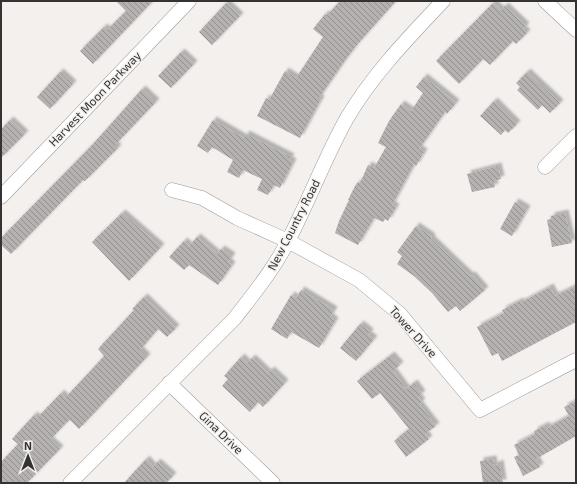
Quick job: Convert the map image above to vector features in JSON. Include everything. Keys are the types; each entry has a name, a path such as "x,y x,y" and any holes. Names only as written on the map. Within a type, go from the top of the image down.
{"street":[{"name":"Harvest Moon Parkway","path":"1,197 189,1"},
{"name":"New Country Road","path":"70,483 235,318 273,268 288,241 346,119 364,91 384,64 443,1"},
{"path":"545,1 576,30"},
{"path":"545,167 576,136"},
{"name":"Tower Drive","path":"172,190 202,198 237,218 288,241 359,280 400,314 480,410 576,360"},
{"name":"Gina Drive","path":"169,383 273,483"}],"building":[{"path":"116,1 153,1 93,64 80,51 104,27 107,30 126,11"},
{"path":"340,1 396,1 343,63 319,98 321,99 300,138 257,116 266,98 269,100 285,71 296,78 323,37 313,29 325,14 327,15"},
{"path":"226,3 240,16 212,45 199,32"},
{"path":"493,3 501,10 505,6 526,26 523,29 527,33 516,44 513,41 490,65 483,59 459,84 436,61"},
{"path":"181,52 194,64 171,88 158,76"},
{"path":"60,72 73,84 50,109 37,97"},
{"path":"527,72 560,103 550,113 542,105 538,110 517,90 520,87 516,83"},
{"path":"424,77 456,103 447,114 445,112 419,149 424,152 416,166 414,164 392,205 396,207 388,221 385,219 383,222 374,218 358,245 335,233 339,221 355,186 358,182 360,183 368,165 374,168 386,147 378,143 389,121 401,104 411,111 423,93 416,87"},
{"path":"142,89 156,102 115,145 118,148 85,181 83,180 11,254 1,245 1,238 93,144"},
{"path":"494,101 517,124 508,133 505,130 501,135 480,116"},
{"path":"10,120 25,134 1,158 1,129"},
{"path":"213,120 244,138 246,134 291,157 289,160 293,162 280,188 274,185 268,195 257,190 262,179 243,170 239,178 227,172 233,160 212,147 208,153 197,146"},
{"path":"498,166 501,179 494,181 495,187 472,192 467,174"},
{"path":"515,202 527,209 512,236 500,229"},
{"path":"122,213 161,247 129,281 92,242"},
{"path":"565,213 572,243 552,247 547,220 551,219 551,216"},
{"path":"416,226 432,237 431,239 470,276 472,275 485,290 460,311 456,306 448,312 432,293 414,276 397,264 402,256 397,252"},
{"path":"197,237 217,254 221,249 232,256 228,262 232,265 218,285 189,265 184,270 169,257 184,241 189,246"},
{"path":"576,286 576,322 502,361 498,353 492,356 477,327 504,313 502,310 520,301 520,303 550,287 555,296"},
{"path":"301,290 334,310 330,317 335,321 319,348 291,332 287,339 271,329 291,295 296,298"},
{"path":"144,297 176,328 167,337 158,329 140,350 147,357 79,429 70,420 67,422 50,440 60,449 27,483 1,483 1,462 18,444 12,439 34,415 37,418 61,393 65,398 94,367 104,356 98,349"},
{"path":"360,324 370,332 368,335 374,339 356,361 340,348"},
{"path":"391,355 400,365 393,371 406,389 414,383 422,394 418,397 422,402 419,404 436,426 425,434 429,439 406,457 394,441 409,429 380,393 372,399 357,381"},
{"path":"241,357 247,363 252,358 268,373 271,370 285,383 263,407 258,402 250,412 222,386 228,379 224,376"},
{"path":"576,401 576,436 536,459 540,467 523,476 514,457 519,455 514,445 535,434 534,431 546,425 547,428 569,416 564,407"},
{"path":"146,459 153,467 157,462 173,476 166,483 124,483"},
{"path":"493,459 494,466 500,463 503,483 483,483 480,461"}]}
